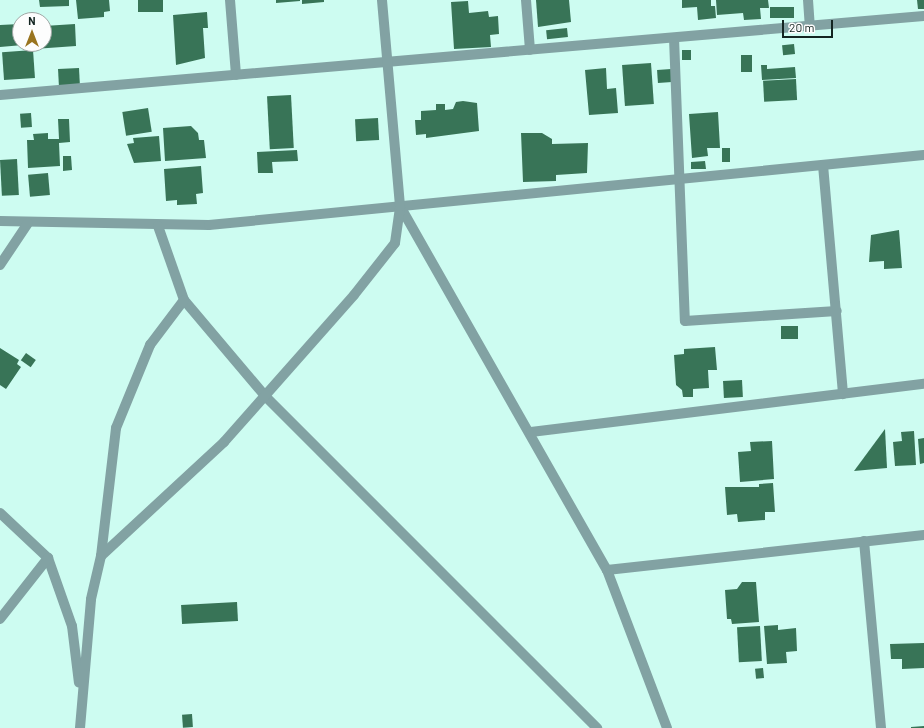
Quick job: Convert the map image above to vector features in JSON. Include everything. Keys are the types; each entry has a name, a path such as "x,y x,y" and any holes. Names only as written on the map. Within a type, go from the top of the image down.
{"street":[{"path":"230,0 236,75"},
{"path":"101,556 224,442 388,255 398,232 400,206 382,0"},
{"path":"526,0 530,50"},
{"path":"808,0 810,26"},
{"path":"0,95 924,16"},
{"path":"674,38 685,321 837,311"},
{"path":"0,222 158,226 209,225 924,155"},
{"path":"823,165 844,394"},
{"path":"400,206 531,432 607,570 667,728"},
{"path":"0,265 28,223"},
{"path":"158,226 184,300 265,396 596,728"},
{"path":"80,728 91,599 101,556 116,428 150,345 184,300"},
{"path":"531,432 924,384"},
{"path":"0,513 48,558 72,626 81,706"},
{"path":"607,570 924,534"},
{"path":"864,541 881,728"},
{"path":"0,619 48,558"}],"building":[{"path":"39,0 69,0 69,6 40,7"},
{"path":"76,0 109,0 110,11 104,12 104,17 78,19"},
{"path":"138,0 163,0 163,12 138,12"},
{"path":"276,0 300,0 300,1 276,3"},
{"path":"302,0 324,0 324,2 302,4"},
{"path":"536,0 569,0 571,22 538,27"},
{"path":"682,0 711,0 711,6 715,6 716,18 698,20 697,7 682,8"},
{"path":"716,0 768,0 769,8 760,8 761,19 744,20 743,13 717,15"},
{"path":"917,0 924,0 924,9 918,9"},
{"path":"468,1 469,13 488,11 489,17 498,16 499,34 490,35 491,47 454,49 451,2"},
{"path":"770,7 794,7 794,18 770,18"},
{"path":"207,12 208,28 203,28 205,58 176,65 173,15"},
{"path":"12,24 12,46 0,47 0,25"},
{"path":"75,24 76,46 52,48 52,25"},
{"path":"567,28 568,37 547,39 546,30"},
{"path":"794,44 795,54 783,55 782,45"},
{"path":"682,50 691,50 691,60 682,60"},
{"path":"2,52 33,52 35,78 4,80"},
{"path":"741,55 752,55 752,72 741,72"},
{"path":"651,63 654,104 625,106 622,65"},
{"path":"761,65 767,65 767,69 795,67 796,78 762,80"},
{"path":"79,68 80,86 59,87 58,69"},
{"path":"606,68 607,89 616,88 618,113 589,115 585,70"},
{"path":"671,69 672,82 658,83 657,70"},
{"path":"796,79 797,100 764,102 763,81"},
{"path":"291,95 294,148 270,149 267,96"},
{"path":"463,101 477,103 479,131 426,138 426,134 416,135 415,120 421,120 421,111 436,110 436,104 445,104 445,110 453,109 456,102"},
{"path":"148,108 152,132 126,136 122,112"},
{"path":"718,112 720,148 707,148 708,156 692,158 689,114"},
{"path":"31,113 32,127 21,128 20,114"},
{"path":"378,118 379,140 356,141 355,119"},
{"path":"58,119 69,119 70,142 59,143 60,166 28,168 27,140 34,140 33,134 48,133 48,139 59,139"},
{"path":"191,126 198,133 199,140 204,140 206,158 165,161 163,128"},
{"path":"521,133 542,133 552,139 552,144 588,143 587,173 556,175 556,181 523,182"},
{"path":"159,136 161,161 134,163 127,144 134,143 133,138"},
{"path":"722,148 730,148 730,162 722,162"},
{"path":"297,150 298,161 272,162 273,173 258,173 257,152"},
{"path":"63,156 71,156 72,170 63,171"},
{"path":"17,159 19,195 2,196 0,160"},
{"path":"705,161 706,169 691,169 691,162"},
{"path":"201,166 203,193 196,194 197,204 177,205 177,200 166,201 164,169"},
{"path":"48,173 50,195 30,197 28,175"},
{"path":"899,230 902,268 884,269 884,261 869,262 871,235"},
{"path":"781,326 798,326 798,339 781,339"},
{"path":"715,347 717,370 708,370 709,388 693,389 693,397 683,397 682,390 676,385 674,355 684,354 684,349"},
{"path":"0,348 19,360 17,364 21,367 6,389 0,385"},
{"path":"26,353 36,360 31,367 21,360"},
{"path":"742,380 743,397 724,398 723,381"},
{"path":"885,429 887,468 854,471"},
{"path":"914,431 916,465 895,466 893,442 902,441 901,432"},
{"path":"924,438 924,463 920,464 918,439"},
{"path":"772,441 774,479 740,482 738,452 751,451 750,442"},
{"path":"773,483 775,512 765,512 765,520 738,522 737,514 727,515 725,487 759,487 759,484"},
{"path":"742,582 756,582 759,622 732,624 731,619 727,619 725,590 737,589"},
{"path":"237,602 238,621 182,624 181,605"},
{"path":"778,625 778,630 796,628 797,651 786,652 787,663 767,664 764,626"},
{"path":"760,626 762,661 739,662 737,627"},
{"path":"924,643 924,668 902,669 902,659 891,659 890,644"},
{"path":"763,668 764,678 756,679 755,669"},
{"path":"192,714 193,727 183,728 182,715"},
{"path":"924,726 924,728 911,728 911,727"}]}
